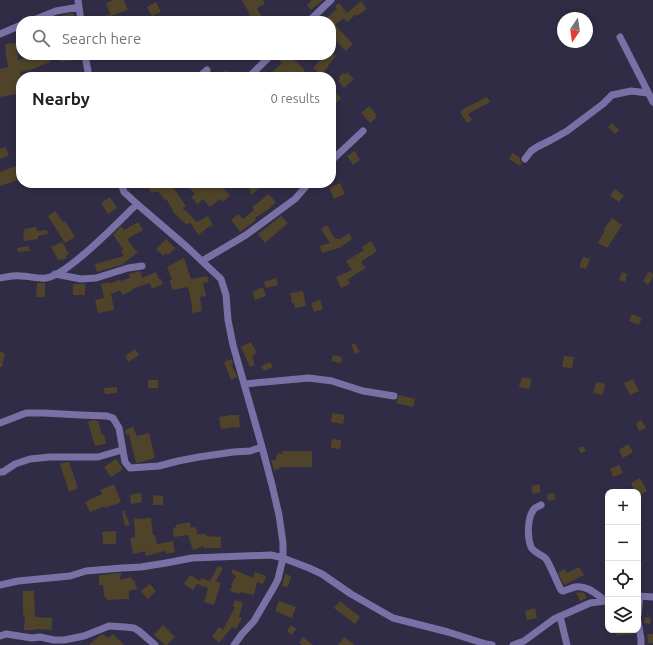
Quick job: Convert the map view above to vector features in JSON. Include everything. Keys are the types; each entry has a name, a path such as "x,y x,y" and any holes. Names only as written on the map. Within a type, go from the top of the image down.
{"street":[{"path":"314,16 331,0"},
{"path":"44,16 78,3 80,16"},
{"path":"0,34 16,27"},
{"path":"620,37 653,102"},
{"path":"87,60 88,72"},
{"path":"254,72 266,60"},
{"path":"525,159 531,151 567,131 603,104 612,95 631,91 648,93"},
{"path":"336,156 363,131"},
{"path":"123,188 124,192 221,279 226,295 228,320 233,345 262,447 279,515 283,558 278,579 274,587 254,621 234,645"},
{"path":"202,261 246,235 295,199 305,188"},
{"path":"0,278 19,276 46,278 68,267 137,204"},
{"path":"55,274 81,278 96,278 128,268 142,266"},
{"path":"244,384 309,378 332,381 363,391 394,396"},
{"path":"0,423 26,413 44,412 107,416 113,418 119,428 125,462 130,468 159,466 199,457 250,451 262,447"},
{"path":"0,472 3,472 15,464 30,459 50,457 98,457 122,450"},
{"path":"541,505 531,514 529,520 528,535 531,547 536,554 545,558 561,590 563,591 573,587 582,586 605,600"},
{"path":"0,585 18,581 70,576 86,572 141,567 192,558 271,554 322,574 393,618 492,645"},
{"path":"641,596 653,597"},
{"path":"513,645 524,641 560,616 590,603 605,601"},
{"path":"600,607 605,603"},
{"path":"560,616 567,645"},
{"path":"0,636 6,634 22,637 40,637 54,640 64,640 84,636 109,626 134,628 140,631 155,645"},
{"path":"640,633 641,645"}],"building":[{"path":"114,0 124,0 128,10 111,16 106,3"},
{"path":"242,0 263,0 265,4 257,8 261,16 248,16 250,15"},
{"path":"312,0 323,0 311,10 307,5"},
{"path":"361,1 367,9 357,16 356,14 347,22 344,18 336,24 336,16 329,16 337,9 335,6 339,3 347,13"},
{"path":"156,2 161,12 152,16 147,7"},
{"path":"73,13 74,16 61,16"},
{"path":"336,26 353,44 346,51 336,41"},
{"path":"16,43 16,60 49,60 50,62 30,70 16,72 16,94 0,97 0,69 8,67 5,44"},
{"path":"60,60 76,60 60,62"},
{"path":"279,60 294,60 305,70 304,72 272,72 282,63"},
{"path":"320,60 333,60 324,72 318,72 313,68"},
{"path":"347,72 354,79 344,88 338,81 340,79 339,77 343,73 345,75"},
{"path":"336,93 341,98 336,103"},
{"path":"487,97 490,102 468,114 472,120 467,123 460,112"},
{"path":"369,106 377,115 375,116 376,118 370,123 361,113"},
{"path":"612,123 619,130 615,134 608,127"},
{"path":"5,147 9,155 0,159 0,149"},
{"path":"355,151 360,160 353,165 347,156"},
{"path":"513,153 520,158 522,163 520,166 509,159"},
{"path":"16,166 16,181 0,186 0,172"},
{"path":"340,183 345,194 334,199 329,188 336,188 336,185"},
{"path":"149,188 173,188 186,206 183,208 197,222 208,216 213,225 198,235 190,222 187,225 172,211 173,210 166,199 165,200 158,191 151,193"},
{"path":"190,188 223,188 230,195 223,202 220,199 210,207 203,199 198,204 191,197 195,194"},
{"path":"251,188 259,188 252,195 249,189"},
{"path":"615,189 624,196 619,202 610,196"},
{"path":"268,194 276,202 240,232 231,220 238,214 243,219 254,210 252,207"},
{"path":"110,197 117,208 108,214 101,203"},
{"path":"55,211 63,222 65,221 75,237 65,243 48,216"},
{"path":"281,216 288,223 265,243 258,234"},
{"path":"612,218 622,225 607,248 598,243 605,230 604,229"},
{"path":"138,222 143,230 127,239 138,252 124,264 97,272 95,264 124,256 121,251 123,249 113,235 121,226 124,230"},
{"path":"327,225 335,239 340,239 349,233 352,239 339,248 322,253 320,246 330,243 321,229"},
{"path":"36,227 37,231 47,230 48,234 38,236 38,239 24,241 24,229"},
{"path":"166,239 175,248 168,255 166,253 163,256 156,249"},
{"path":"371,241 377,251 361,262 363,265 359,267 364,265 366,268 348,279 350,284 341,288 336,277 352,270 346,261 364,250 362,247"},
{"path":"62,242 69,254 66,256 67,258 58,260 51,247"},
{"path":"29,246 30,251 18,252 17,248"},
{"path":"583,257 590,259 586,269 579,267"},
{"path":"184,258 191,279 207,276 209,282 203,283 206,296 200,297 202,311 192,313 192,305 188,287 172,290 170,280 172,280 167,267"},
{"path":"140,271 142,278 156,272 163,284 152,289 150,283 132,289 132,291 122,295 120,290 111,294 114,310 98,313 95,300 104,298 101,284 109,282 110,284 119,280 130,278 129,274"},
{"path":"649,271 653,274 653,277 648,285 643,281"},
{"path":"622,272 627,274 625,282 619,280"},
{"path":"276,278 278,285 266,288 264,282"},
{"path":"37,283 45,283 45,297 36,297"},
{"path":"73,284 85,284 85,295 73,295"},
{"path":"263,287 266,296 255,300 252,292"},
{"path":"303,291 306,306 295,308 294,303 292,303 290,293"},
{"path":"320,300 323,309 314,312 311,303"},
{"path":"632,314 642,318 639,325 629,321"},
{"path":"251,342 257,353 252,356 255,365 250,367 241,347"},
{"path":"355,343 360,352 355,354 351,345"},
{"path":"135,349 139,355 128,362 125,356"},
{"path":"0,352 5,353 2,367 0,367"},
{"path":"333,355 342,357 341,363 331,361"},
{"path":"564,356 574,357 572,368 562,367"},
{"path":"232,359 233,364 231,365 237,377 231,380 224,362"},
{"path":"270,362 273,367 264,371 261,366"},
{"path":"522,377 532,379 529,389 519,387"},
{"path":"633,379 639,391 630,395 624,383"},
{"path":"148,380 158,380 158,388 148,388"},
{"path":"596,382 605,384 603,395 593,393"},
{"path":"117,387 117,393 105,394 104,388"},
{"path":"399,395 415,399 413,407 396,403"},
{"path":"332,413 345,415 343,424 331,422"},
{"path":"239,415 240,427 221,429 219,417"},
{"path":"93,420 98,421 106,444 95,446 88,422"},
{"path":"641,420 646,428 639,431 636,423"},
{"path":"133,427 137,436 149,433 155,458 136,463 129,434 126,435 125,430"},
{"path":"332,439 341,440 340,449 331,448"},
{"path":"628,444 633,452 623,458 619,450"},
{"path":"583,446 586,451 581,453 578,448"},
{"path":"282,451 312,451 312,467 279,467 280,469 274,470 271,460 276,460 277,453 282,454"},
{"path":"116,459 123,469 111,477 104,467"},
{"path":"69,462 78,488 69,492 60,464"},
{"path":"619,465 623,473 613,477 610,469"},
{"path":"640,478 647,491 641,494 641,489 634,489 631,483"},
{"path":"114,484 121,502 90,512 85,502 102,494 100,490"},
{"path":"539,484 541,492 533,494 531,486"},
{"path":"141,493 142,502 131,504 130,495"},
{"path":"554,493 555,499 548,501 547,494"},
{"path":"153,495 163,496 163,505 153,505"},
{"path":"124,510 130,525 125,526 122,511"},
{"path":"151,518 153,535 155,535 157,544 173,541 175,552 166,554 166,551 146,556 145,551 133,554 130,538 135,537 134,519"},
{"path":"190,522 191,528 196,527 197,534 221,537 221,548 204,548 204,546 193,550 188,535 174,537 173,528 176,527 176,525"},
{"path":"116,531 116,544 103,544 102,532"},
{"path":"218,566 223,568 216,581 221,583 214,605 204,602 208,588 197,584 193,590 184,584 190,575 200,581 201,578 210,581"},
{"path":"579,567 584,575 564,585 558,573 565,569 567,573"},
{"path":"233,569 253,578 255,572 266,576 263,584 257,582 254,595 240,592 239,594 230,591 231,585 236,576 231,573"},
{"path":"121,573 120,580 131,577 132,580 134,580 137,589 129,591 129,599 106,600 106,597 104,597 103,585 99,585 99,575"},
{"path":"285,574 291,576 288,587 282,586"},
{"path":"150,584 156,591 148,599 141,591"},
{"path":"23,591 34,591 35,617 52,618 52,630 24,630 25,615 23,615"},
{"path":"576,592 584,593 587,598 580,601"},
{"path":"235,600 243,603 239,617 242,618 236,629 232,627 219,643 212,636 219,627 223,630 235,607 233,606"},
{"path":"279,601 296,607 292,618 275,611"},
{"path":"340,601 360,617 355,624 334,608"},
{"path":"535,608 537,618 527,620 525,611"},
{"path":"645,617 651,618 650,624 644,623"},
{"path":"163,625 175,637 167,645 165,645 154,635"},
{"path":"291,625 296,629 292,635 287,631"},
{"path":"616,633 635,634 616,636"},
{"path":"103,634 108,638 113,634 124,645 89,645"},
{"path":"647,634 653,634 653,643 648,643"},
{"path":"303,637 313,645 302,645 299,643"},
{"path":"344,637 355,645 338,645"}]}
